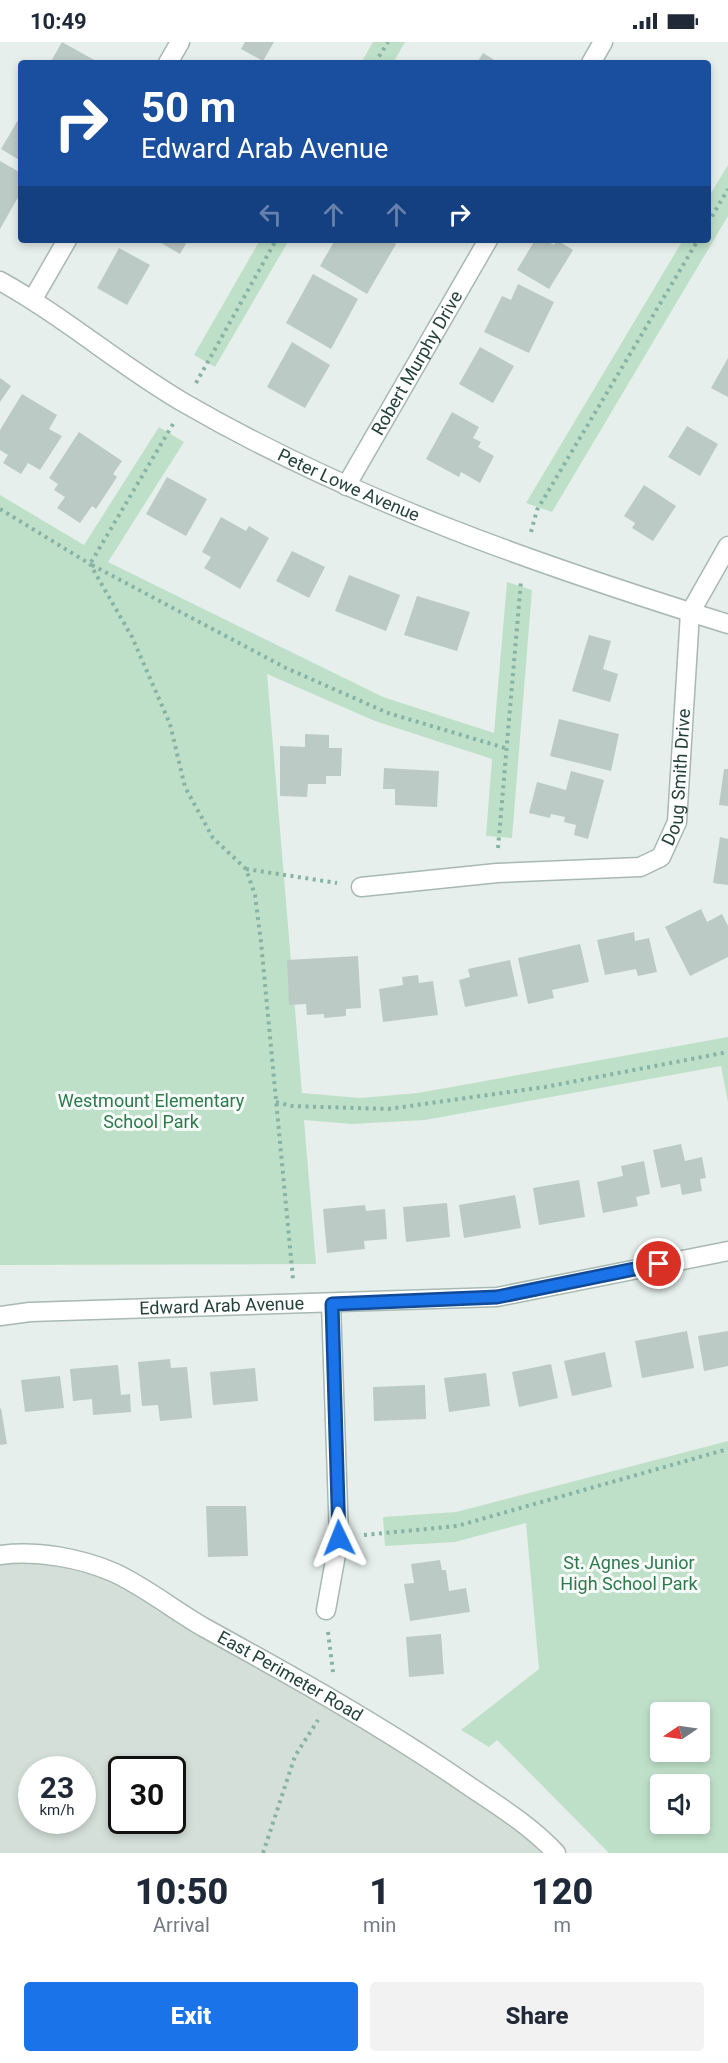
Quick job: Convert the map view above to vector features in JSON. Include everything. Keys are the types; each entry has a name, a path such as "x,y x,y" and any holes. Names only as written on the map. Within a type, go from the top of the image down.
{"street":[{"path":"170,60 180,42"},
{"path":"593,60 603,42"},
{"path":"33,299 65,243"},
{"name":"Robert Murphy Drive","path":"346,486 486,243"},
{"name":"Peter Lowe Avenue","path":"0,281 33,299 185,403 346,486 524,558 728,624"},
{"name":"Doug Smith Drive","path":"361,887 496,873 640,867 661,857 677,822 690,613 728,546"},
{"name":"Edward Arab Avenue","path":"0,1316 30,1312 497,1297 728,1251"},
{"path":"326,1610 339,1538 332,1304"},
{"name":"East Perimeter Road","path":"0,1555 18,1553 66,1558 116,1574 191,1620 336,1700 423,1753 528,1827 556,1853"}],"path":[{"path":"377,60 388,42"},
{"path":"711,218 728,189"},
{"path":"496,873 505,748 524,558 537,510 696,243"},
{"path":"0,509 90,564 286,668 388,713 505,748"},
{"path":"90,564 132,637 171,724 185,787 213,838 246,869 255,895 295,1304"},
{"path":"246,869 361,887"},
{"path":"276,1102 292,1106 388,1109 545,1087 728,1052"},
{"path":"339,1538 457,1526 728,1449"},
{"path":"263,1853 295,1756 316,1722 336,1700 326,1610"}],"shaded area":[{"path":"0,1555 115,1573 336,1700 556,1853 0,1853"}],"green space":[{"path":"373,42 405,42 395,60 363,60"},
{"path":"728,165 728,216 552,512 526,503 681,243 711,243 711,193"},
{"path":"258,243 287,243 215,367 194,355"},
{"name":"Westmount Elementary School Park","path":"159,427 184,442 108,562 383,697 494,733 507,582 532,590 512,838 486,836 492,759 375,721 267,674 302,1093 360,1098 418,1093 728,1037 728,1102 721,1066 425,1120 352,1124 304,1120 316,1264 0,1265 0,495 84,545"},
{"name":"St. Agnes Junior High School Park","path":"728,1441 728,1853 609,1853 497,1740 489,1747 461,1730 539,1669 526,1523 455,1542 385,1546 383,1517 456,1512"}],"building":[{"path":"62,42 94,60 52,60"},
{"path":"245,42 274,42 264,60 241,49"},
{"path":"483,53 494,60 479,60"},
{"path":"18,120 18,159 1,149"},
{"path":"0,161 18,171 18,197 0,229"},
{"path":"161,243 186,243 180,254"},
{"path":"333,243 396,244 367,294 320,266"},
{"path":"533,243 554,245 562,243 573,250 549,289 517,270"},
{"path":"119,248 150,265 127,305 97,288"},
{"path":"313,274 358,299 331,349 286,323"},
{"path":"518,284 554,302 529,353 484,332 502,296 511,300"},
{"path":"292,342 330,365 305,408 267,387"},
{"path":"480,347 514,366 493,403 459,384"},
{"path":"728,358 728,397 711,388"},
{"path":"0,378 11,386 0,402"},
{"path":"22,394 57,415 49,429 62,436 40,470 28,463 21,474 3,463 8,455 0,450 0,430"},
{"path":"452,412 479,427 473,438 481,442 478,447 494,456 480,483 461,472 459,477 426,459"},
{"path":"687,426 718,444 700,476 668,457"},
{"path":"79,432 122,461 113,474 117,477 96,509 92,506 80,523 57,508 65,497 54,490 58,484 49,478"},
{"path":"167,477 207,499 186,536 146,514"},
{"path":"644,485 676,506 653,541 632,528 635,523 624,516"},
{"path":"221,517 246,531 249,526 269,538 240,589 204,568 211,557 202,552"},
{"path":"292,551 325,567 309,598 276,581"},
{"path":"349,575 400,595 386,631 335,611"},
{"path":"417,596 470,612 457,651 404,635"},
{"path":"589,635 611,641 603,669 618,674 610,702 572,691"},
{"path":"559,719 619,734 611,771 550,756"},
{"path":"305,734 329,735 329,748 342,748 341,776 326,776 326,784 308,784 307,797 280,796 280,746 305,747"},
{"path":"384,768 439,771 437,807 395,805 395,789 383,789"},
{"path":"724,769 728,769 728,806 719,805"},
{"path":"571,771 604,780 588,839 574,835 576,825 564,822 565,817 551,814 550,818 529,813 537,782 566,790"},
{"path":"720,837 728,839 728,885 713,883"},
{"path":"701,909 707,922 722,914 728,926 728,957 690,976 665,927"},
{"path":"634,932 635,941 649,938 657,972 638,976 636,969 605,975 597,940"},
{"path":"580,944 589,982 552,990 554,998 528,1004 518,958"},
{"path":"358,956 361,1008 346,1009 346,1016 324,1018 324,1014 307,1015 306,1004 289,1005 287,960"},
{"path":"510,960 518,996 465,1007 459,980 470,977 468,969"},
{"path":"418,975 419,983 433,981 438,1015 383,1022 379,989 403,985 402,977"},
{"path":"681,1144 685,1161 702,1157 706,1178 700,1179 702,1191 682,1195 680,1184 661,1188 653,1150"},
{"path":"644,1161 650,1194 636,1197 638,1206 603,1213 597,1182 623,1176 621,1166"},
{"path":"579,1180 585,1217 539,1225 533,1188"},
{"path":"515,1195 521,1228 464,1238 459,1205"},
{"path":"447,1203 450,1237 406,1242 403,1207"},
{"path":"365,1205 366,1211 385,1209 387,1239 364,1241 365,1249 327,1253 323,1209"},
{"path":"687,1331 694,1368 642,1378 635,1341"},
{"path":"728,1331 728,1366 704,1371 698,1336"},
{"path":"605,1352 612,1387 572,1396 564,1361"},
{"path":"170,1359 171,1368 187,1367 192,1418 160,1421 158,1405 142,1406 138,1362"},
{"path":"551,1364 558,1398 519,1407 512,1372"},
{"path":"118,1365 121,1395 130,1394 131,1412 93,1415 92,1399 73,1401 70,1369"},
{"path":"255,1368 258,1401 213,1405 210,1372"},
{"path":"486,1373 490,1406 449,1412 444,1378"},
{"path":"60,1376 64,1408 25,1412 21,1380"},
{"path":"425,1385 426,1419 374,1421 373,1387"},
{"path":"0,1409 7,1444 0,1445"},
{"path":"206,1506 246,1506 248,1556 208,1557"},
{"path":"440,1560 442,1570 446,1570 449,1591 466,1588 470,1612 410,1621 404,1584 414,1583 411,1564"},
{"path":"441,1634 444,1674 409,1677 406,1637"}],"route":[{"path":"339,1538 332,1304 497,1297 659,1264"}]}
